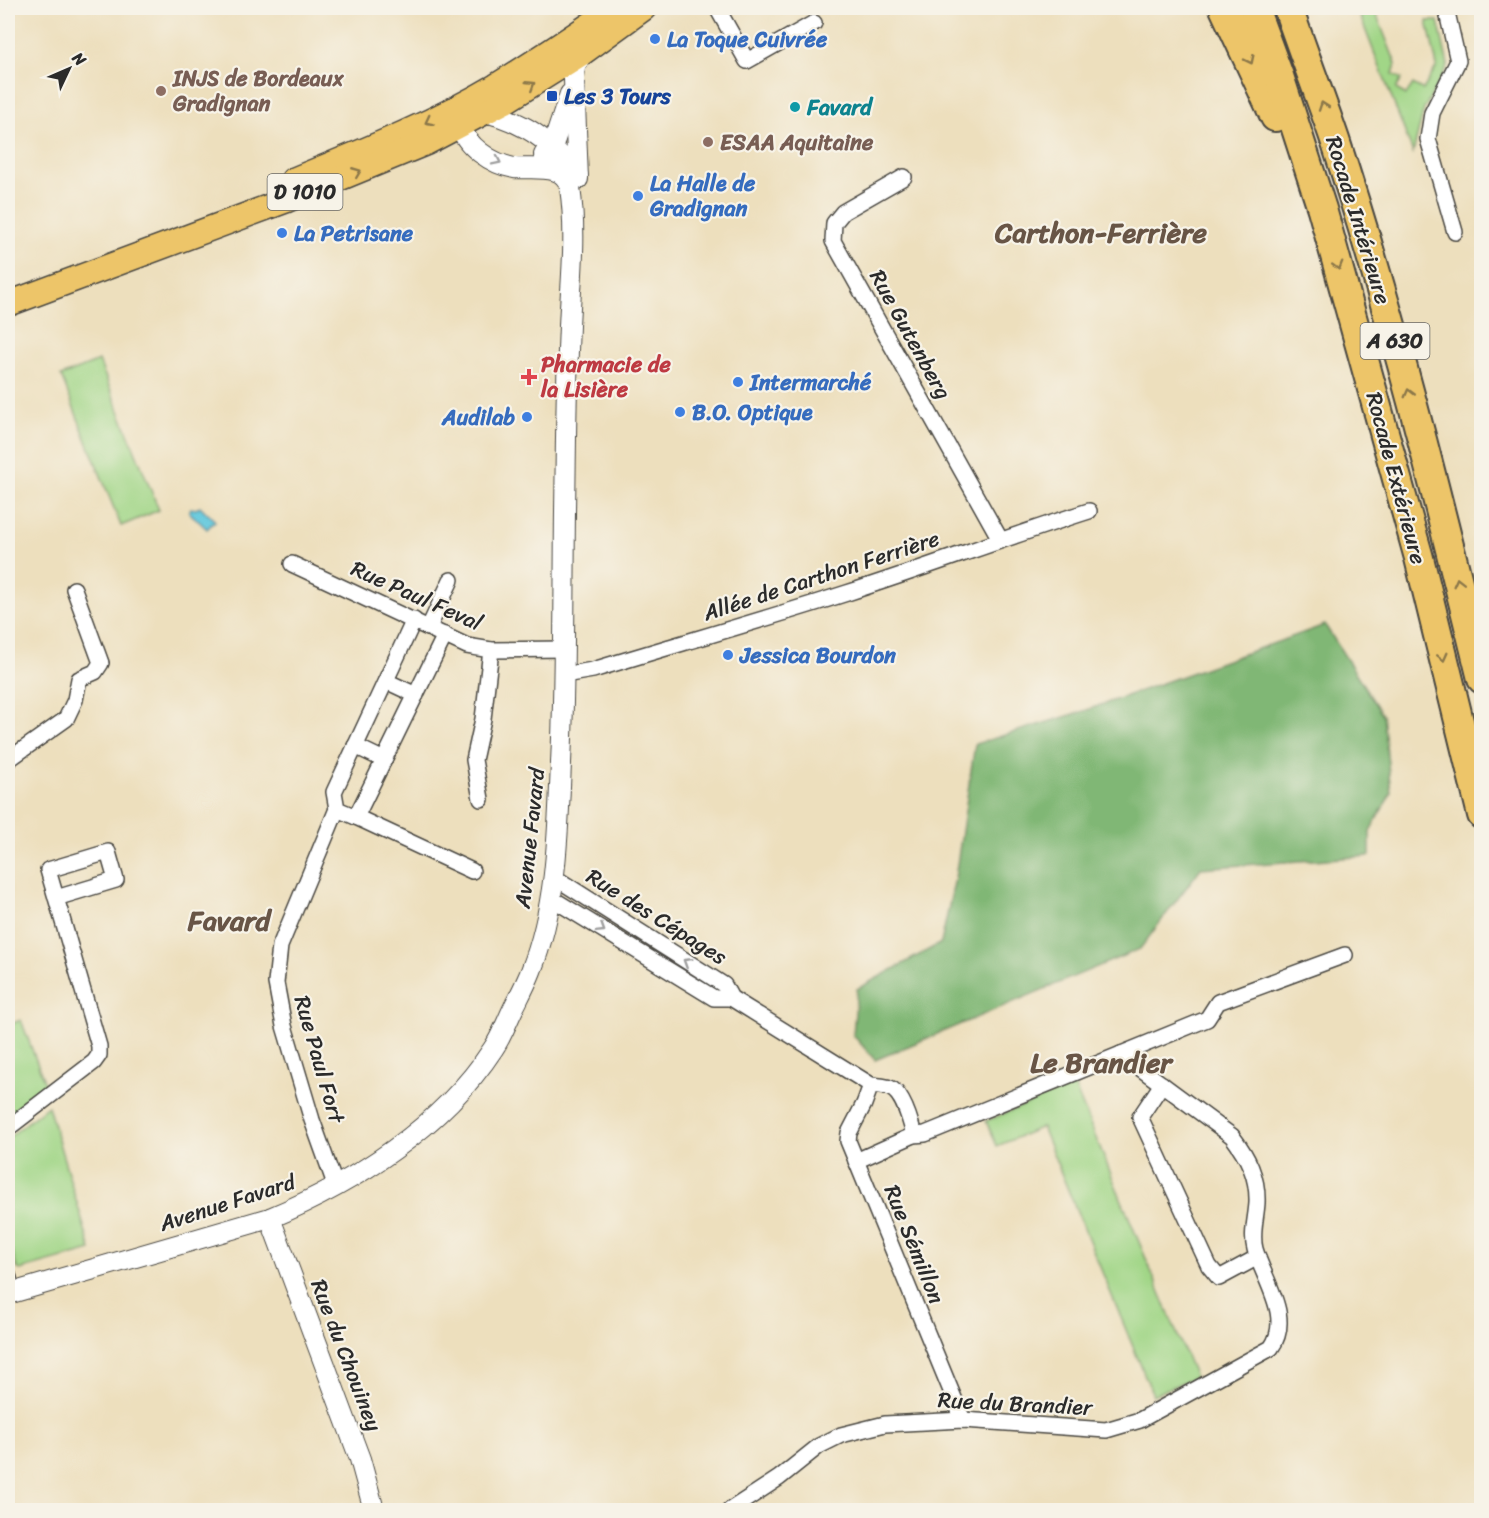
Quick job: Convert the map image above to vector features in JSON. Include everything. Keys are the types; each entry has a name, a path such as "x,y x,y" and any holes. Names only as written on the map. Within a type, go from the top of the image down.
{"highway":[{"path":"1224,8 1286,142 1322,209"},
{"name":"Rocade Extérieure","path":"1254,8 1283,86 1322,209 1419,558 1482,815"},
{"name":"Rocade Intérieure","path":"1288,8 1335,140 1384,301 1482,680"}],"main road":[{"name":"D 1010","path":"8,289 361,171 461,115 495,86 614,8"},
{"name":"D 1010","path":"461,115 486,112 582,53 644,8"},
{"name":"D 1010","path":"8,304 226,215"}],"street":[{"path":"717,8 747,61 814,23"},
{"path":"1446,8 1458,61 1432,113 1428,139 1455,232"},
{"name":"Avenue Favard","path":"574,208 579,198 574,79 575,66 582,53"},
{"name":"Avenue Favard","path":"527,167 540,159 551,145 565,112 574,79"},
{"path":"486,112 524,126 551,145 578,176"},
{"name":"Avenue Favard","path":"9,1287 270,1218 336,1187 390,1153 464,1087 494,1048 531,971 551,898 554,877 565,649 567,388 574,208 570,187 563,174 558,171 517,168 501,164 486,156 467,140 461,115"},
{"name":"Rue Gutenberg","path":"904,177 843,212 834,223 833,241 1000,539"},
{"name":"Allée de Carthon Ferrière","path":"564,675 594,670 844,594 1000,539 1089,511"},
{"name":"Rue Paul Feval","path":"292,564 467,646 491,650 565,649"},
{"path":"429,627 451,580"},
{"path":"8,760 66,719 75,700 79,679 95,672 101,663 74,589"},
{"name":"Rue Paul Fort","path":"336,1187 312,1120 287,1037 276,983 280,946 338,809 334,792 414,620"},
{"path":"356,817 445,635"},
{"path":"481,799 474,760 483,719 491,650"},
{"path":"386,681 416,695"},
{"path":"355,746 384,760"},
{"path":"338,809 472,871"},
{"name":"Rue des Cépages","path":"554,877 724,985 731,998 871,1085 892,1088 899,1095 908,1114 914,1135"},
{"path":"8,1128 94,1062 99,1055 99,1046 56,898"},
{"name":"Rue des Cépages","path":"551,898 714,998 731,998"},
{"path":"856,1161 914,1135 925,1134 1208,1019 1218,1002 1345,955"},
{"path":"1121,1054 1162,1084 1232,1136 1244,1152 1253,1170 1257,1203 1253,1236 1258,1257 1219,1278 1209,1266 1140,1117 1162,1084"},
{"name":"Rue Sémillon","path":"871,1085 849,1133 848,1141 963,1420"},
{"name":"Rue du Chouiney","path":"270,1218 360,1459 375,1510"},
{"name":"Rue du Brandier","path":"730,1510 779,1478 819,1446 841,1435 885,1424 963,1420 1106,1430 1140,1420 1271,1348 1277,1339 1280,1317 1258,1257"}],"green space":[{"path":"1357,8 1374,8 1396,64 1393,74 1402,79 1396,89 1406,95 1413,84 1423,90 1437,66 1427,21 1438,21 1448,65 1424,109 1413,153"},
{"path":"99,361 159,510 121,526 61,376"},
{"path":"1325,625 1383,716 1391,793 1370,831 1370,856 1201,868 1140,949 875,1060 853,1035 857,989 941,943 955,878 975,744 1084,711"},
{"path":"21,1020 47,1089 8,1119 8,1025"},
{"path":"1074,1085 1195,1377 1153,1395 1042,1127 997,1146 986,1121"},
{"path":"48,1106 91,1250 20,1270 17,1268 8,1237 8,1138"}],"water":[{"path":"200,506 215,521 207,529 189,512 191,508 196,509"}],"place":[{"name":"La Toque Cuivrée","path":"655,39"},
{"name":"INJS de Bordeaux Gradignan","path":"161,91"},
{"name":"Les 3 Tours","path":"552,96"},
{"name":"Favard","path":"795,107"},
{"name":"ESAA Aquitaine","path":"708,142"},
{"name":"La Halle de Gradignan","path":"638,196"},
{"name":"La Petrisane","path":"282,233"},
{"name":"Pharmacie de la Lisière","path":"529,377"},
{"name":"Intermarché","path":"738,382"},
{"name":"B.O. Optique","path":"680,412"},
{"name":"Audilab","path":"527,417"},
{"name":"Jessica Bourdon","path":"728,655"}],"district":[{"name":"Carthon-Ferrière","path":"1101,232"},
{"name":"Favard","path":"229,920"},
{"name":"Le Brandier","path":"1101,1062"}]}
